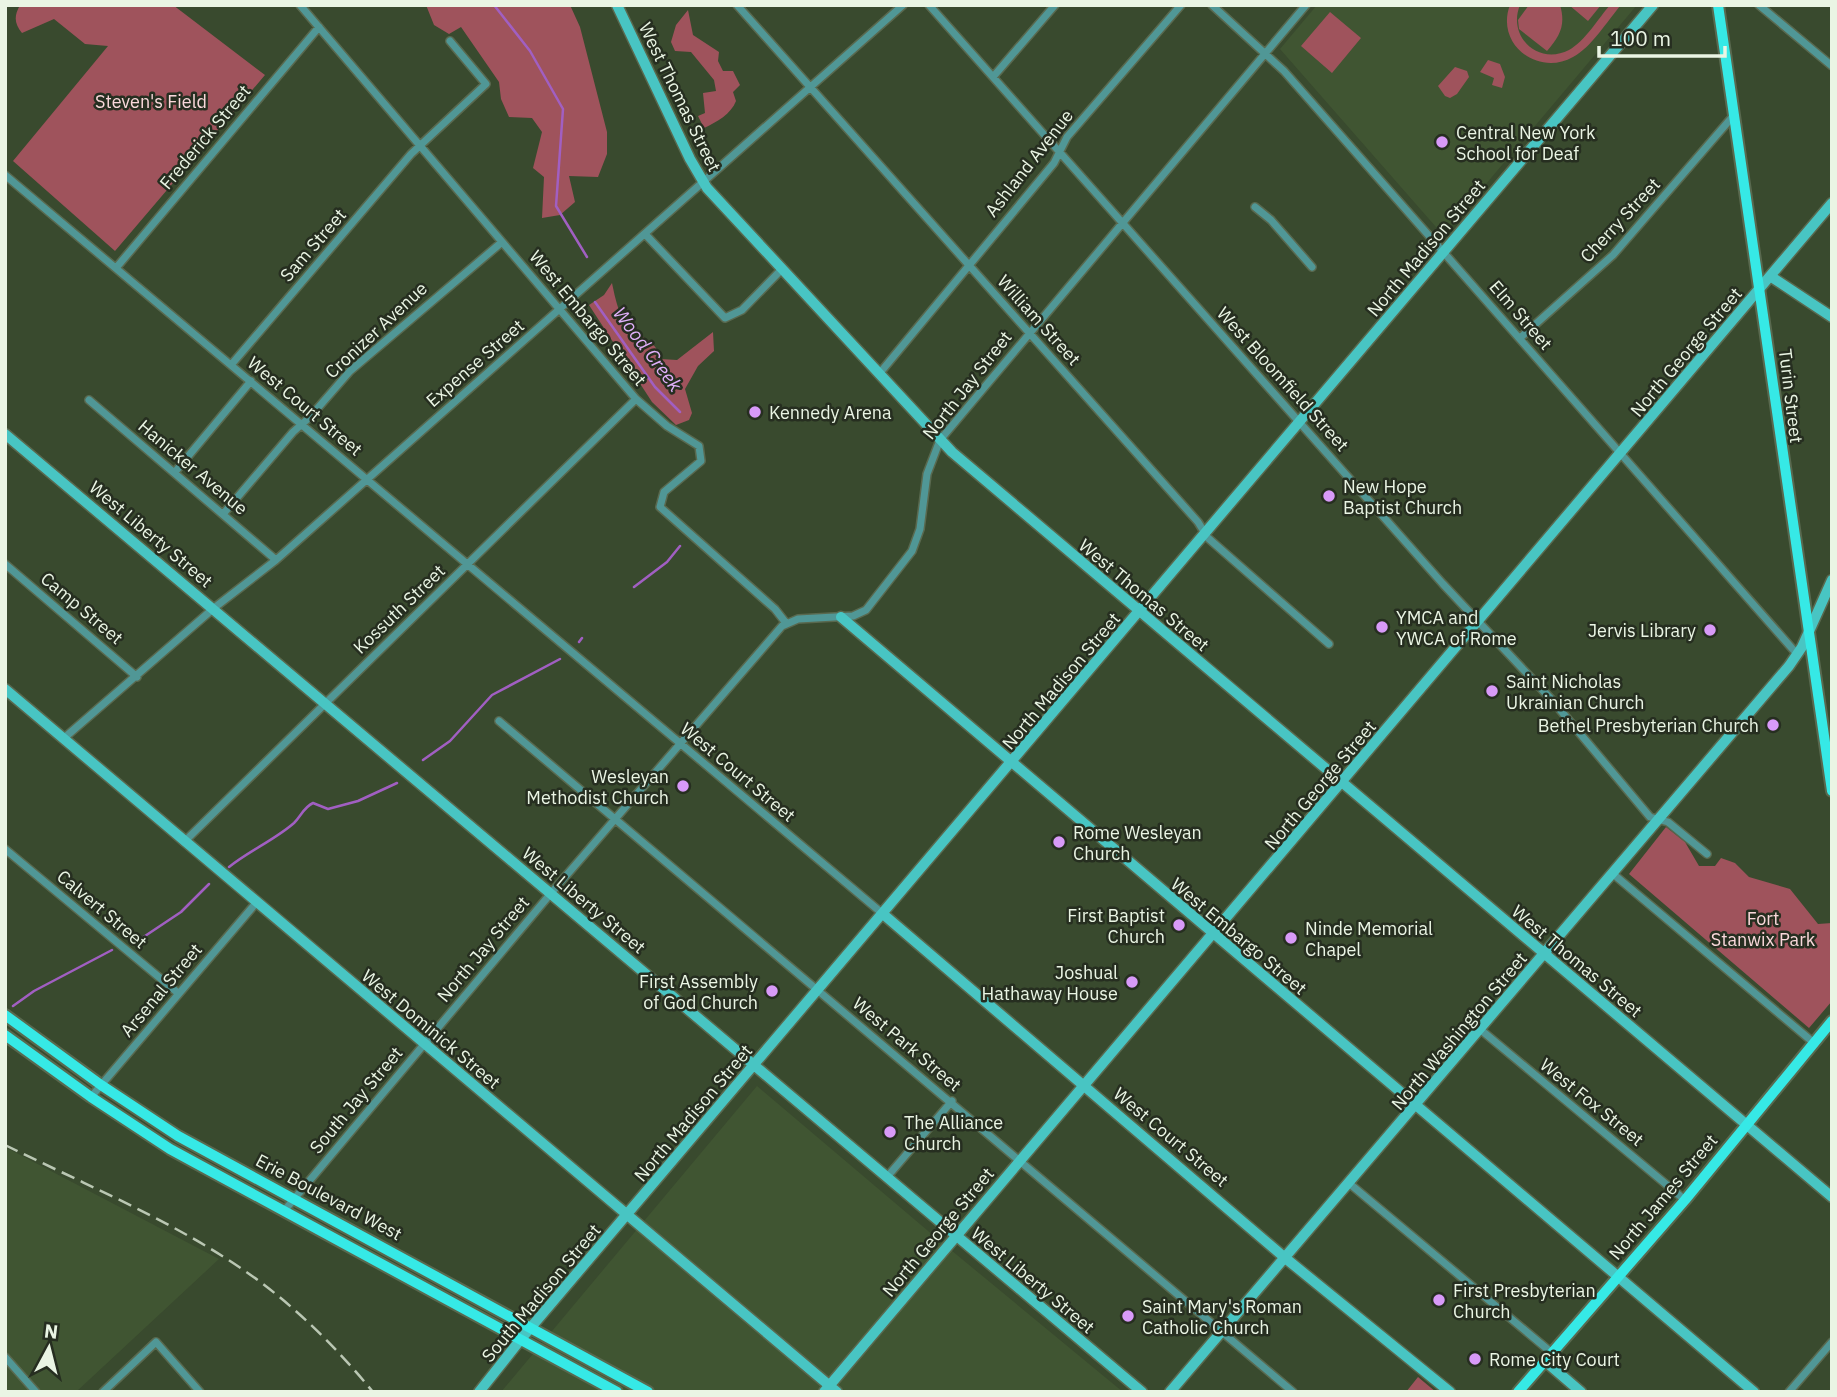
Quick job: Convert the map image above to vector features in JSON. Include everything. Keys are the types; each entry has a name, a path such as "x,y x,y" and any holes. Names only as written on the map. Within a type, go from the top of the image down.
{"main road":[{"name":"Turin Street","path":"1718,5 1760,288 1783,468 1828,737 1832,791"},
{"name":"Erie Boulevard West","path":"5,1015 101,1085 178,1136 532,1326 648,1392"},
{"name":"North James Street","path":"1518,1392 1685,1200 1832,1021"},
{"name":"Erie Boulevard West","path":"5,1035 91,1097 170,1149 617,1392"}],"street":[{"name":"West Embargo Street","path":"300,5 636,399 701,450 701,461 664,492 660,507 775,609 786,623"},
{"name":"West Thomas Street","path":"617,5 703,182 940,440 1832,1198"},
{"name":"William Street","path":"737,5 1216,546 1329,644"},
{"name":"Expense Street","path":"63,739 214,608 276,559 903,5"},
{"name":"West Bloomfield Street","path":"929,5 1478,624 1551,699 1650,817 1668,822 1707,854"},
{"path":"993,77 1055,5"},
{"name":"Ashland Avenue","path":"879,374 1054,163 1067,137 1181,5"},
{"name":"Elm Street","path":"1212,5 1265,53 1445,252 1797,654"},
{"name":"North Jay Street","path":"425,1043 551,892 617,820 786,623 797,619 853,616 866,610 912,551 919,528 927,474 940,440 1306,5"},
{"name":"North Madison Street","path":"627,1215 1653,5"},
{"path":"1759,5 1832,66"},
{"name":"Frederick Street","path":"116,268 319,27"},
{"name":"Sam Street","path":"231,365 419,146 486,84 450,41"},
{"name":"Cherry Street","path":"1520,338 1613,255 1734,116"},
{"name":"West Court Street","path":"5,175 883,914 1284,1257 1450,1392"},
{"name":"North George Street","path":"830,1390 1020,1159 1214,935 1832,203"},
{"path":"1255,207 1271,220 1312,267"},
{"path":"645,234 725,318 742,310 782,269"},
{"name":"Cronizer Avenue","path":"224,513 350,371 502,242"},
{"path":"1770,276 1832,317"},
{"path":"175,472 251,381"},
{"name":"Kossuth Street","path":"184,842 636,399"},
{"name":"Hanicker Avenue","path":"89,400 276,559"},
{"name":"West Liberty Street","path":"5,433 1142,1392"},
{"name":"Camp Street","path":"5,564 137,677"},
{"name":"North Washington Street","path":"1170,1392 1481,1030 1797,654 1832,580"},
{"name":"West Embargo Street","path":"841,617 1754,1392"},
{"name":"West Dominick Street","path":"5,689 425,1043 830,1390"},
{"name":"West Park Street","path":"499,721 1293,1392"},
{"name":"Calvert Street","path":"5,849 178,993"},
{"path":"1612,873 1814,1044"},
{"name":"Arsenal Street","path":"91,1097 256,903"},
{"name":"West Fox Street","path":"1481,1030 1533,1076 1630,1151 1685,1200"},
{"name":"South Jay Street","path":"284,1210 425,1043"},
{"path":"887,1177 951,1101"},
{"path":"1350,1184 1548,1357 1580,1392"},
{"name":"South Madison Street","path":"479,1392 627,1215"},
{"path":"103,1392 156,1342 200,1392"},
{"path":"1789,1392 1832,1342"},
{"path":"5,1356 36,1392"}],"shaded area":[{"name":"Central New York School for Deaf","path":"1317,5 1637,5 1443,235 1280,49"},
{"path":"757,1086 934,1236 1123,1392 501,1392"},
{"path":"5,1147 219,1259 76,1392 5,1392"}],"green space":[{"name":"Steven's Field","path":"20,5 173,5 265,75 115,251 13,161 108,46 85,44 54,19 22,33 16,19"},
{"path":"426,5 570,5 580,27 607,132 607,154 598,177 569,176 575,202 560,215 542,218 544,177 533,168 542,132 532,118 509,117 501,99 499,82 461,27 449,34 434,25"},
{"path":"1510,5 1520,5 1518,27 1528,45 1536,51 1557,54 1575,46 1610,5 1621,5 1580,53 1560,62 1546,63 1534,60 1514,44 1507,19"},
{"path":"1529,5 1560,5 1561,30 1547,51 1519,29 1518,20"},
{"path":"1569,5 1601,5 1588,21"},
{"path":"688,10 693,35 719,52 718,61 723,71 733,71 740,85 733,92 736,101 731,110 704,128 698,116 705,113 703,93 716,91 714,80 691,52 675,51 671,42 676,25"},
{"path":"1330,12 1361,38 1332,73 1301,46"},
{"path":"1488,60 1500,64 1505,77 1502,88 1492,85 1494,78 1480,72"},
{"path":"1455,67 1467,71 1469,77 1457,94 1450,98 1445,96 1438,86"},
{"path":"612,283 623,320 653,344 661,359 677,360 713,332 714,351 698,366 685,389 692,413 689,420 676,425 652,402 589,305 604,295"},
{"name":"Fort Stanwix Park","path":"1666,827 1685,842 1699,866 1715,866 1721,858 1735,863 1749,877 1790,889 1818,924 1832,923 1832,1001 1809,1028 1629,874"},
{"path":"1418,1377 1436,1392 1406,1392"}],"waterway":[{"name":"Wood Creek","path":"494,5 530,51 563,109 556,206 587,257"},
{"name":"Wood Creek","path":"595,302 655,387 680,412"},
{"name":"Wood Creek","path":"634,587 667,562 680,546"},
{"name":"Wood Creek","path":"579,642 582,638"},
{"name":"Wood Creek","path":"423,760 450,741 492,695 560,659"},
{"name":"Wood Creek","path":"229,867 287,829 313,803 328,809 358,801 397,783"},
{"name":"Wood Creek","path":"133,944 181,912 209,884"},
{"name":"Wood Creek","path":"13,1006 34,991 112,950"}],"railway":[{"path":"5,1145 158,1219 245,1271 313,1327 373,1392"}],"place":[{"name":"Central New York School for Deaf","path":"1442,142"},
{"name":"Kennedy Arena","path":"755,412"},
{"name":"New Hope Baptist Church","path":"1329,496"},
{"name":"YMCA and YWCA of Rome","path":"1382,627"},
{"name":"Jervis Library","path":"1710,630"},
{"name":"Saint Nicholas Ukrainian Church","path":"1492,691"},
{"name":"Bethel Presbyterian Church","path":"1773,725"},
{"name":"Wesleyan Methodist Church","path":"683,786"},
{"name":"Rome Wesleyan Church","path":"1059,842"},
{"name":"First Baptist Church","path":"1179,925"},
{"name":"Ninde Memorial Chapel","path":"1291,938"},
{"name":"Joshual Hathaway House","path":"1132,982"},
{"name":"First Assembly of God Church","path":"772,991"},
{"name":"The Alliance Church","path":"890,1132"},
{"name":"First Presbyterian Church","path":"1439,1300"},
{"name":"Saint Mary's Roman Catholic Church","path":"1128,1316"},
{"name":"Rome City Court","path":"1475,1359"}]}
